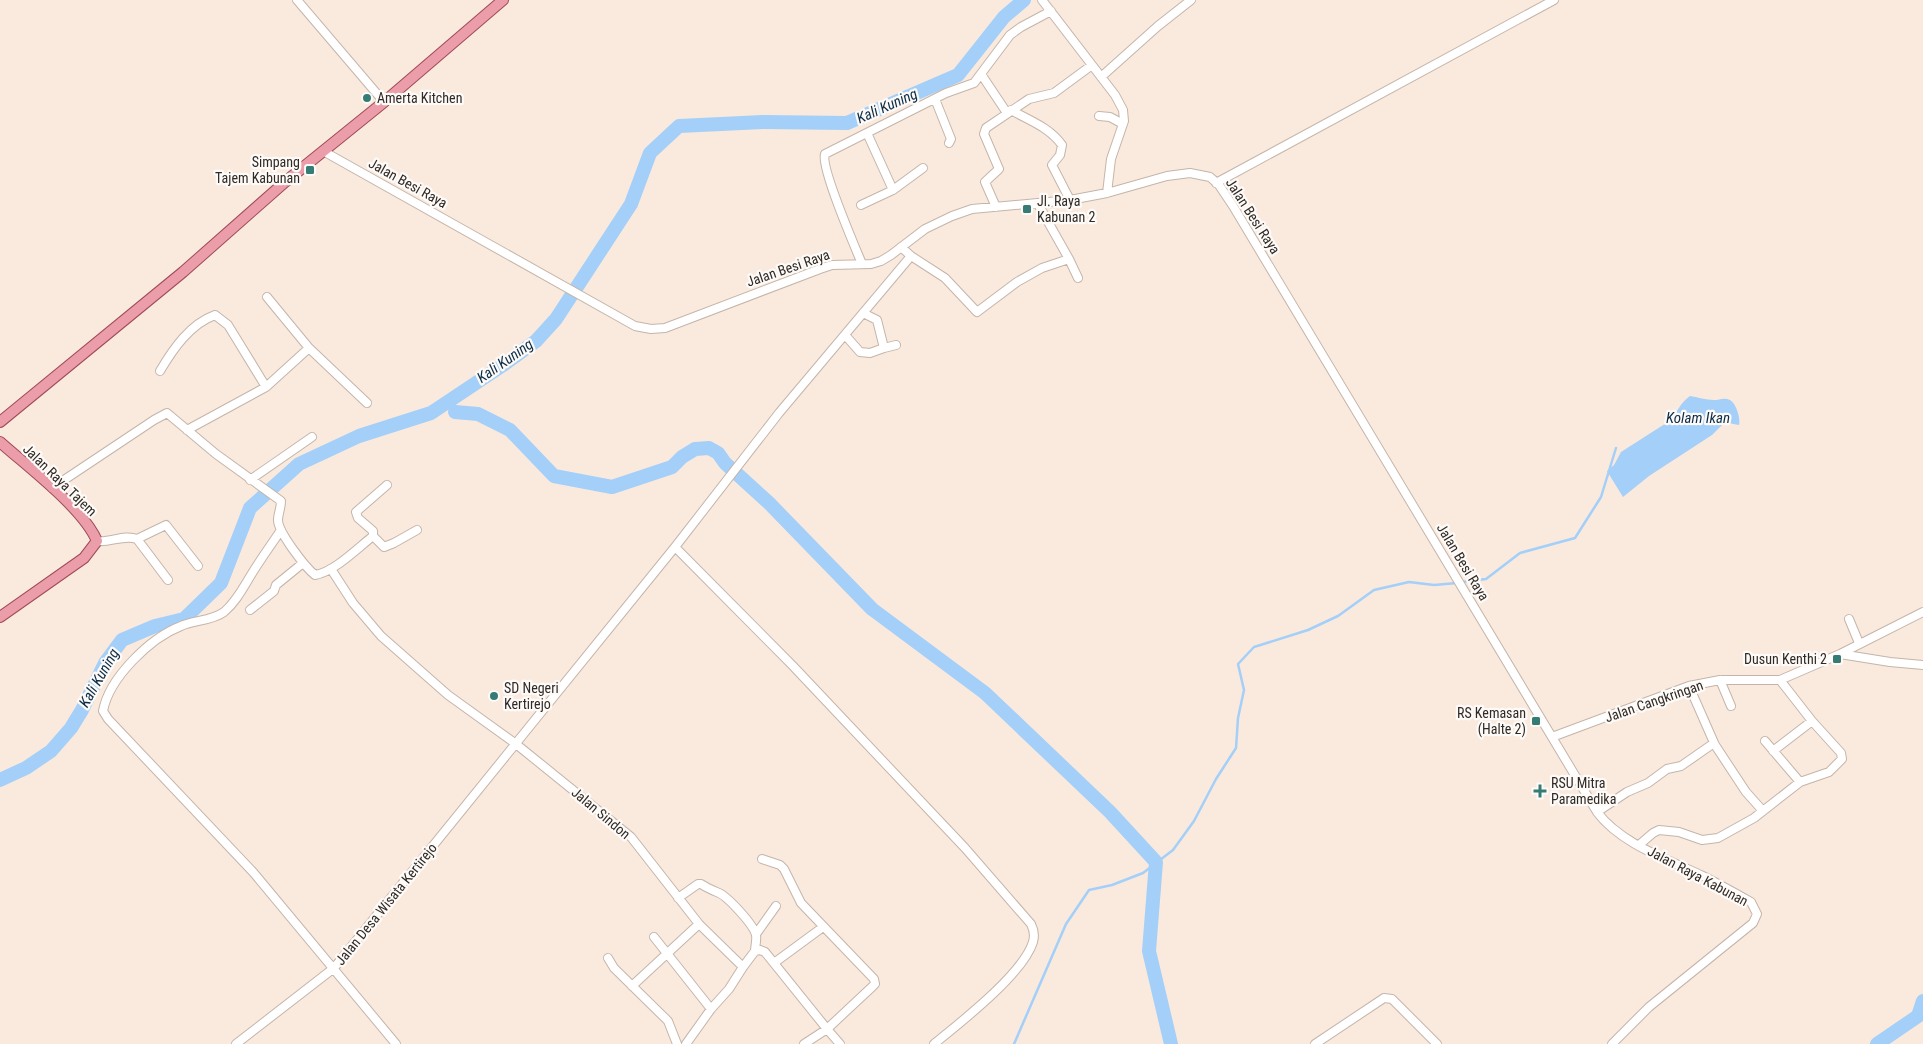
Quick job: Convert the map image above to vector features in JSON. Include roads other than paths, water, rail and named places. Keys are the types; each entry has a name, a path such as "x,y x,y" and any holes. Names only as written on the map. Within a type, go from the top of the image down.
{"main road":[{"path":"0,422 190,266 292,176 384,102 503,0"},
{"name":"Jalan Raya Tajem","path":"0,442 52,488 88,524 97,541"},
{"path":"0,617 84,558 97,541"}],"street":[{"path":"297,0 384,102"},
{"path":"1042,0 1116,95 1123,110 1123,124 1111,159 1107,193"},
{"path":"1101,77 1158,26 1191,0"},
{"path":"1216,183 1554,0"},
{"path":"862,264 823,158 826,153 935,99 974,83 1010,35 1020,27 1051,11"},
{"path":"996,207 985,182 999,170 984,131 1009,111 1034,97 1054,93 1092,65"},
{"path":"981,74 1009,111 1043,127 1056,137 1062,145 1060,155 1052,165 1070,200"},
{"path":"935,99 951,139 949,143"},
{"path":"1099,116 1110,116 1123,124"},
{"path":"867,133 893,190"},
{"name":"Jalan Besi Raya","path":"323,151 635,326 651,329 664,328 832,265 881,261 925,229 972,209 1070,200 1107,193 1168,176 1190,173 1210,177 1238,215 1552,737"},
{"path":"861,205 893,190 923,168"},
{"path":"1038,204 1078,278"},
{"path":"901,247 911,256 945,278 977,312 1018,282 1042,268 1068,259"},
{"name":"Jalan Desa Wisata Kertirejo","path":"236,1044 334,968 675,548 762,434 911,256"},
{"path":"267,297 309,348 367,404"},
{"path":"862,313 877,320 884,348"},
{"path":"160,371 179,342 194,328 215,315 228,325 266,387"},
{"path":"845,334 860,352 870,353 896,345"},
{"path":"186,430 266,387 309,348"},
{"path":"52,488 164,414 169,414 186,430 253,482 281,501 278,520 281,530 303,563 315,575 322,574 331,569 373,536"},
{"path":"253,482 312,437"},
{"path":"387,485 356,512 358,518 373,531 373,536 382,546 387,547 417,530"},
{"path":"97,541 106,542 127,537 137,539 166,526 198,566"},
{"path":"281,530 236,600 223,613 206,620 180,626 150,644 129,665 105,700 103,711 108,719 252,872 396,1044"},
{"path":"137,539 168,580"},
{"path":"675,548 793,666 965,848 1031,924 1034,931 1033,940 1018,968 975,1009 934,1044"},
{"path":"250,610 274,591 276,585 303,563"},
{"name":"Jalan Sindon","path":"331,569 353,602 381,636 448,695 516,744 630,837 699,924 743,967"},
{"name":"Jalan Cangkringan","path":"1552,737 1689,686 1720,680 1780,680 1840,654 1923,612"},
{"path":"1849,620 1859,643"},
{"path":"1840,654 1923,665"},
{"path":"1720,680 1731,706"},
{"path":"1639,845 1659,830 1679,832 1702,840 1718,838 1762,811 1800,782 1829,772 1843,758 1841,753 1812,721 1780,680"},
{"path":"1689,686 1714,743 1746,792 1762,811"},
{"path":"1773,751 1812,721"},
{"name":"Jalan Raya Kabunan","path":"1552,737 1604,822 1616,832 1639,845 1751,902 1757,914 1753,923 1649,1007 1612,1044"},
{"path":"1765,740 1800,782"},
{"path":"1597,812 1627,792 1648,783 1667,769 1681,766 1714,743"},
{"path":"762,859 780,865 784,869 796,897 875,981 873,986 827,1029 804,1044"},
{"path":"678,898 701,884 728,899 756,934"},
{"path":"686,1044 729,989 755,951 756,934 776,906"},
{"path":"632,986 699,924"},
{"path":"774,963 823,927"},
{"path":"654,937 712,1009"},
{"path":"755,951 763,951 774,963 838,1043"},
{"path":"608,958 614,968 668,1021 677,1044"},
{"path":"1315,1044 1388,997 1437,1044"}],"water":[{"name":"Kolam Ikan","path":"1690,396 1711,400 1730,400 1738,411 1739,425 1723,424 1712,435 1649,476 1623,497 1607,471 1614,465 1621,452 1671,420 1681,404"}],"waterway":[{"name":"Kali Kuning","path":"0,780 26,768 51,751 71,728 105,663 122,640 155,626 184,619 221,583 250,508 299,464 359,436 431,413 536,341 556,319 631,204 650,153 679,126 763,122 847,123 958,75 1004,17 1024,0"},
{"path":"455,412 478,414 510,430 554,476 612,487 672,467 682,457 695,449 709,448 718,453 725,463 769,503 872,609 985,693 1110,812 1156,862 1149,951 1171,1044"},
{"path":"1462,582 1486,579 1520,553 1575,538 1601,497 1616,448"},
{"path":"1014,1044 1066,924 1089,890 1112,885 1143,873 1173,850 1194,821 1216,779 1236,748 1238,718 1244,690 1238,664 1254,647 1308,630 1338,616 1374,590 1409,582 1434,585 1457,583"},
{"path":"1877,1044 1918,1016 1923,1001"}],"place":[{"name":"Amerta Kitchen","path":"367,98"},
{"name":"Simpang Tajem Kabunan","path":"310,170"},
{"name":"Jl. Raya Kabunan 2","path":"1027,209"},
{"name":"Dusun Kenthi 2","path":"1837,659"},
{"name":"SD Negeri Kertirejo","path":"494,696"},
{"name":"RS Kemasan (Halte 2)","path":"1536,721"},
{"name":"RSU Mitra Paramedika","path":"1540,791"}]}
